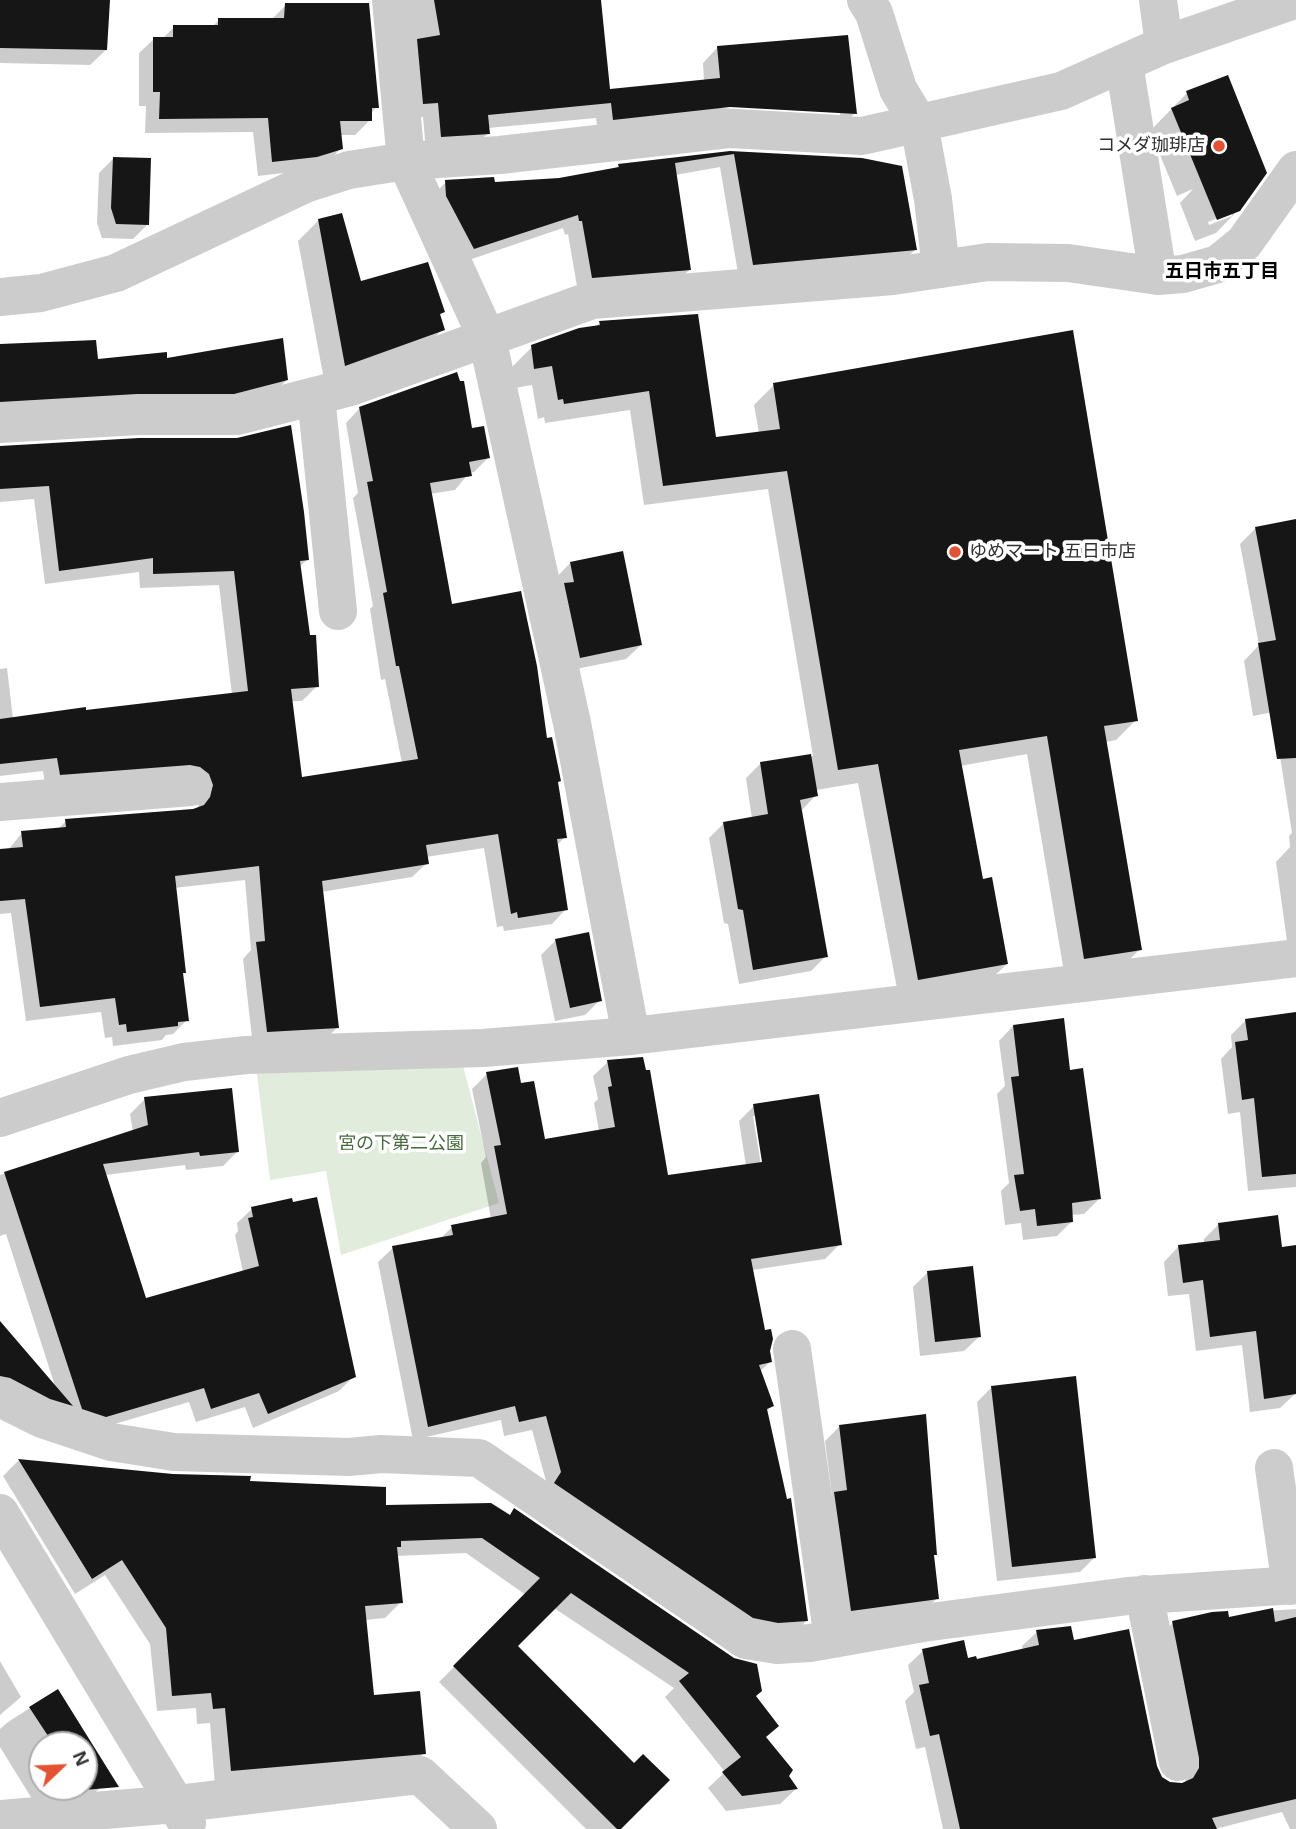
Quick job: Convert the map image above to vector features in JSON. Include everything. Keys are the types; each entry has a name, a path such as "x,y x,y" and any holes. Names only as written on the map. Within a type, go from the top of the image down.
{"street":[{"path":"391,0 405,161 487,338 572,723 631,1036"},
{"path":"866,0 874,13 898,89 919,124 942,269"},
{"path":"1158,0 1164,45"},
{"path":"0,297 41,293 116,273 305,184 349,170 405,161 500,155 729,129 862,136 1061,91 1164,45 1294,0"},
{"path":"1124,63 1158,276"},
{"path":"0,424 138,416 237,416 350,387 592,300 892,276 988,262 1068,263 1158,276 1183,274 1218,264 1244,243 1296,170"},
{"path":"316,396 338,611"},
{"path":"0,802 191,787"},
{"path":"0,1118 129,1075 184,1062 246,1055 483,1048 631,1036 1296,958"},
{"path":"792,1349 833,1639"},
{"path":"0,1398 42,1419 111,1442 174,1452 479,1458 746,1640 777,1645 833,1639 1031,1607 1144,1594 1293,1585 1274,1468"},
{"path":"0,1513 183,1816"},
{"path":"1144,1594 1178,1762"},
{"path":"0,1819 183,1816 420,1775 478,1829"}],"green space":[{"name":"宮の下第二公園","path":"462,1062 499,1203 341,1255 326,1171 270,1180 256,1067"}],"building":[{"path":"0,0 110,0 107,50 0,48"},
{"path":"434,0 601,0 610,89 720,78 717,46 848,35 857,114 730,107 613,120 611,103 488,115 490,134 441,137 438,103 423,104 417,39 440,35"},
{"path":"285,3 369,3 379,108 372,108 372,121 340,121 343,149 317,157 272,162 268,118 159,119 160,92 153,92 153,37 173,37 173,25 218,25 218,18 284,18"},
{"path":"1228,75 1267,173 1240,211 1217,220 1171,108 1189,100 1186,91"},
{"path":"730,151 862,158 902,166 917,250 753,265 734,154 675,163 691,270 592,278 582,221 579,221 578,215 474,249 446,196 445,180 494,177 495,182 559,178 619,167 618,164"},
{"path":"113,157 151,158 149,225 116,224 111,208"},
{"path":"342,213 361,281 428,262 445,312 440,314 445,330 345,366 318,219"},
{"name":"ゆめマート 五日市店","path":"698,314 716,437 780,429 773,383 1073,330 1138,721 1104,726 1142,950 1084,959 1047,736 959,750 983,879 992,877 1008,964 918,980 878,764 838,770 787,471 663,486 649,391 564,404 563,399 558,400 552,366 534,369 531,345 579,328 600,325 599,321"},
{"path":"283,338 288,380 234,394 137,394 0,402 0,344 96,340 98,359 167,352 167,358"},
{"path":"457,372 460,381 464,381 472,428 484,426 490,458 469,462 472,476 430,483 452,604 521,591 537,666 547,738 552,737 561,781 558,782 567,838 557,839 568,910 518,918 517,912 511,914 498,834 426,845 429,864 322,881 339,1028 267,1032 256,942 265,941 259,866 175,876 189,1021 178,1022 178,1026 127,1032 126,1024 119,1025 115,998 40,1007 25,899 0,901 0,849 23,847 21,831 66,827 65,819 193,809 204,805 210,797 213,785 209,774 200,767 190,765 60,775 57,758 0,764 0,719 86,707 86,710 248,691 234,571 153,574 153,558 59,571 49,486 0,489 0,446 139,438 237,438 291,425 309,560 300,561 310,635 316,635 319,687 291,689 302,777 418,759 399,666 396,666 383,593 387,592 367,482 373,481 359,407"},
{"path":"1296,519 1296,758 1277,759 1258,643 1276,640 1255,527"},
{"path":"623,551 642,645 580,658 564,583 574,582 570,562"},
{"path":"811,754 818,796 800,800 828,957 753,970 743,910 738,909 723,822 768,814 760,762"},
{"path":"589,932 602,1001 570,1008 555,939"},
{"path":"1296,1012 1296,1174 1262,1177 1254,1098 1242,1100 1235,1042 1248,1040 1245,1019"},
{"path":"1064,1018 1070,1070 1083,1068 1101,1199 1072,1203 1073,1222 1037,1226 1035,1209 1020,1211 1014,1175 1024,1174 1011,1077 1019,1076 1013,1025"},
{"path":"643,1057 646,1070 650,1070 668,1175 762,1162 753,1104 819,1094 842,1245 751,1259 765,1330 771,1329 773,1339 770,1351 772,1362 759,1365 774,1406 767,1409 787,1499 791,1498 808,1621 778,1623 753,1618 554,1483 561,1472 546,1416 519,1422 515,1406 428,1427 392,1246 453,1235 451,1225 507,1214 494,1146 501,1145 486,1072 518,1067 521,1083 534,1081 545,1139 615,1127 608,1087 612,1086 607,1060"},
{"path":"232,1088 239,1152 200,1156 199,1152 103,1164 146,1298 259,1266 248,1218 253,1217 251,1207 292,1198 293,1202 317,1197 356,1377 268,1414 259,1393 211,1409 204,1388 106,1417 82,1409 4,1172 148,1125 144,1097"},
{"path":"1278,1215 1282,1247 1296,1245 1296,1394 1264,1399 1256,1331 1210,1337 1203,1280 1183,1283 1178,1245 1220,1240 1218,1223"},
{"path":"973,1266 981,1337 935,1342 927,1271"},
{"path":"0,1321 73,1406 50,1399 10,1378 0,1376"},
{"path":"1076,1376 1096,1558 1012,1567 991,1386"},
{"path":"926,1414 939,1599 851,1611 834,1492 847,1490 839,1425"},
{"path":"18,1459 173,1474 251,1476 250,1481 386,1487 386,1505 491,1503 510,1515 514,1508 734,1658 757,1664 762,1691 756,1696 779,1726 766,1737 793,1770 789,1776 798,1789 742,1796 722,1772 741,1757 679,1681 689,1673 571,1593 518,1646 634,1763 643,1754 670,1780 621,1829 617,1829 453,1666 540,1578 482,1538 401,1541 401,1547 397,1547 403,1603 365,1606 374,1695 420,1691 426,1754 231,1771 225,1708 213,1709 211,1693 172,1696 166,1628 122,1560 92,1579"},
{"path":"1273,1608 1275,1622 1296,1617 1296,1799 1212,1818 1217,1829 960,1829 939,1734 930,1736 919,1685 929,1683 922,1649 964,1640 968,1658 976,1656 977,1659 1039,1645 1036,1630 1071,1626 1074,1640 1129,1629 1157,1766 1162,1777 1170,1782 1182,1783 1193,1778 1199,1768 1199,1758 1172,1621 1212,1612 1228,1611 1229,1617"},
{"path":"58,1689 84,1731 45,1731 29,1707"},
{"path":"98,1753 119,1787 98,1789"}],"place":[{"name":"コメダ珈琲店","path":"1219,146"},
{"name":"ゆめマート 五日市店","path":"955,552"}],"district":[{"name":"五日市五丁目","path":"1222,272"}]}
